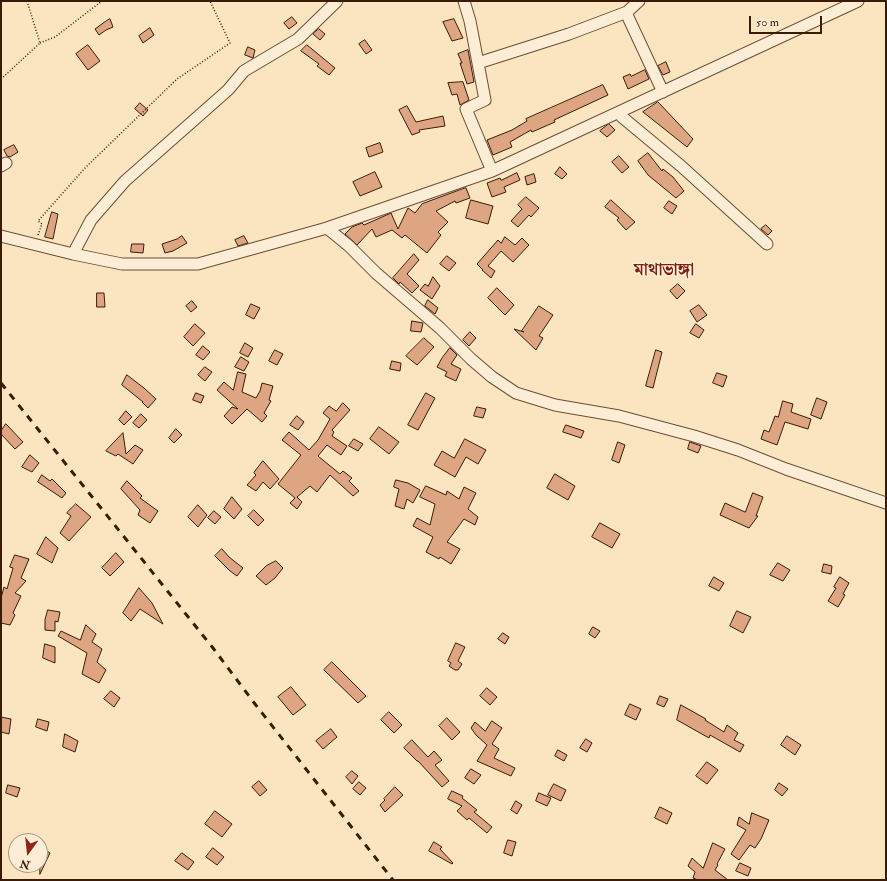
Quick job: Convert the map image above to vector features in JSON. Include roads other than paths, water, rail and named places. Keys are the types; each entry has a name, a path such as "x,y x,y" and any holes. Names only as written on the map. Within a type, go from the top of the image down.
{"street":[{"path":"73,254 92,220 125,181 228,90 244,71 298,39 337,1"},
{"path":"464,1 470,21 485,100 466,109 492,171"},
{"path":"478,63 569,34 627,12 638,1"},
{"path":"1,236 73,254 122,264 198,264 327,228 492,171 858,1"},
{"path":"627,12 663,92"},
{"path":"622,117 681,166 767,244"},
{"path":"327,228 440,328 471,359 492,377 516,393 555,405 618,416 694,436 738,450 786,469 886,503"}],"railway":[{"path":"1,383 213,648 393,880"}],"district":[{"name":"মাথাভাঙ্গা","path":"664,271"}]}
